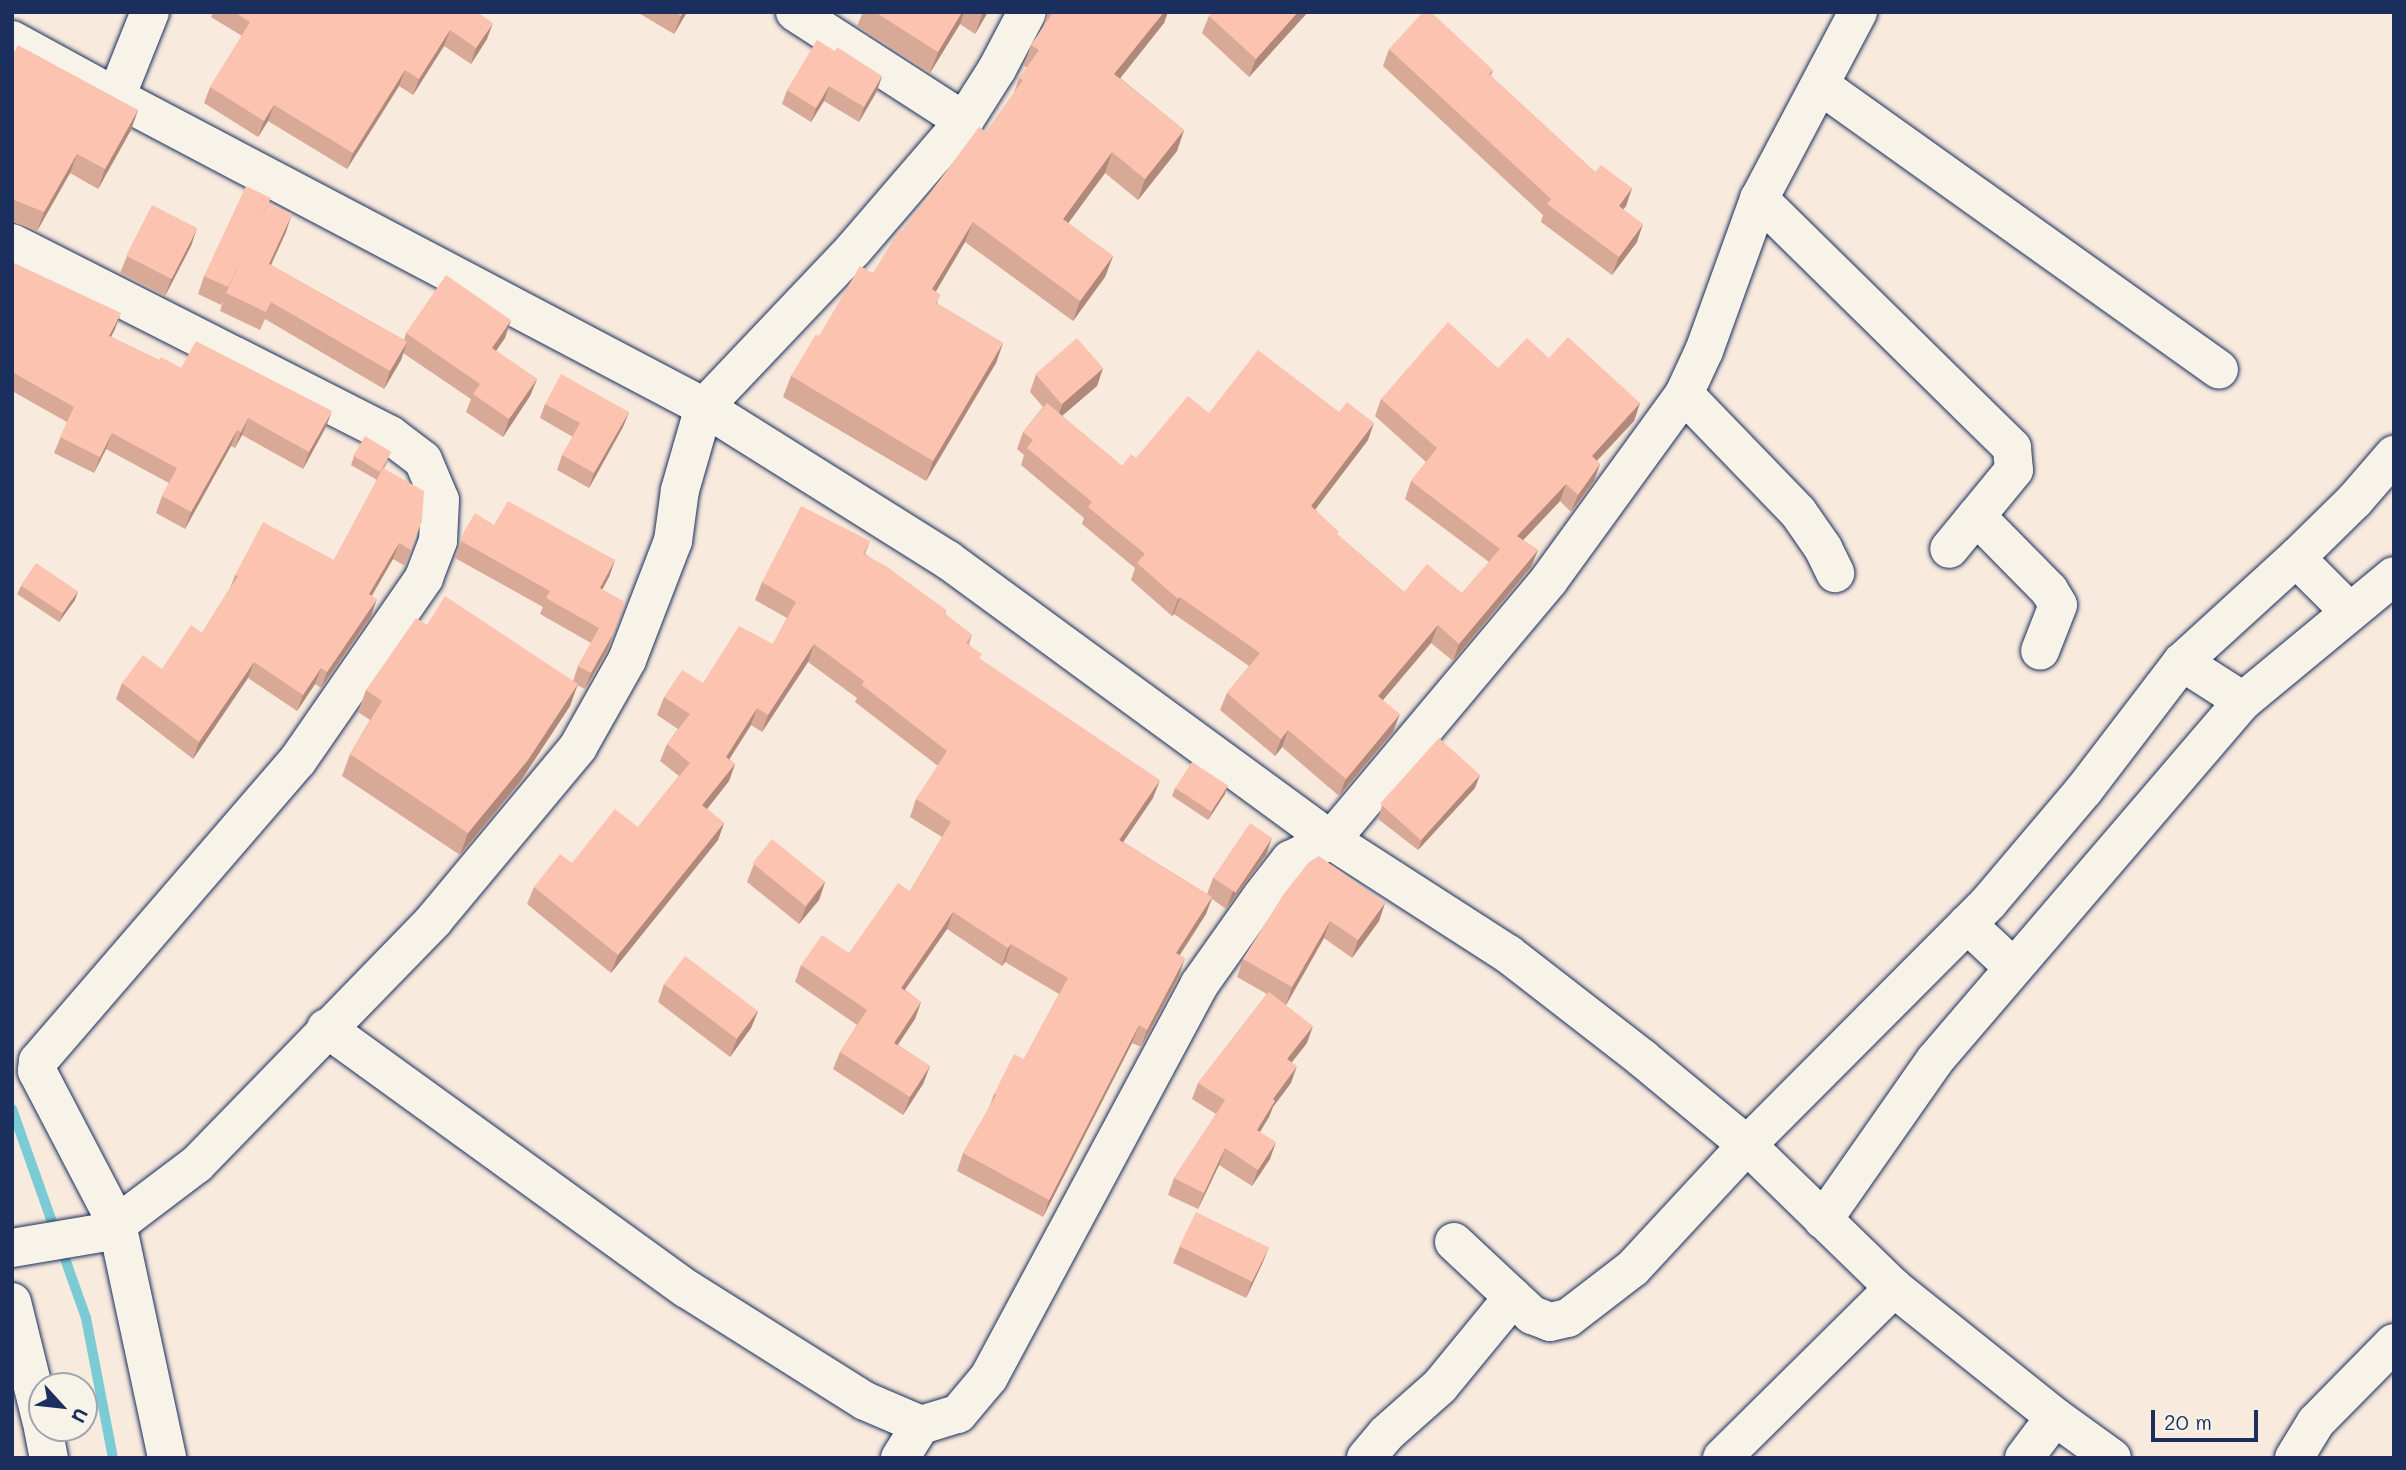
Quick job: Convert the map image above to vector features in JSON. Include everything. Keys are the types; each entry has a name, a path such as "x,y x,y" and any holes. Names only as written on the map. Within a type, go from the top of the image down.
{"street":[{"path":"116,97 150,12"},
{"path":"795,12 964,121"},
{"path":"22,1247 112,1228 197,1164 326,1028 434,920 578,747 627,660 673,541 680,490 704,407 853,250 964,121 997,69 1027,12"},
{"path":"326,1028 687,1289 865,1401 921,1425 958,1414 989,1377 1199,985 1290,860 1331,840 1549,580 1684,394 1704,351 1759,199 1820,85 1853,14"},
{"path":"12,40 704,407 948,560 1331,840 1508,954 1699,1103 1747,1145 1894,1288 2055,1417 2112,1458"},
{"path":"1820,85 2219,370"},
{"path":"1759,199 2012,449 2014,470 1949,549"},
{"path":"12,243 390,435 423,460 440,500 438,541 424,578 298,761 38,1061 37,1072 112,1228 167,1458"},
{"path":"1684,394 1798,512 1823,548 1835,573"},
{"path":"1804,1201 1935,1059 1991,946 2084,790 2190,667 2302,561 2394,455"},
{"path":"1976,516 2049,590 2058,605 2040,651"},
{"path":"2302,561 2342,604"},
{"path":"1454,1242 1532,1315 1550,1322 1568,1318 1633,1268 1747,1145 1991,946 2236,696 2342,604 2394,576"},
{"path":"2190,667 2236,696"},
{"path":"1723,1458 1894,1288"},
{"path":"1366,1458 1386,1434 1440,1387 1513,1297"},
{"path":"12,1302 30,1372"},
{"path":"2294,1458 2316,1422 2394,1343"},
{"path":"2024,1458 2055,1417"},
{"path":"900,1458 921,1425"}],"building":[{"path":"234,12 477,12 493,23 476,48 450,30 419,79 405,70 353,153 274,105 264,121 210,87 250,22"},
{"path":"875,12 962,12 938,52"},
{"path":"1050,12 1164,12 1114,74 1184,130 1145,179 1112,152 1063,219 1113,256 1080,301 973,222 932,289 941,295 936,303 1003,343 933,461 791,376 816,334 819,336 860,266 873,273 899,230 902,231 979,127 986,132 1023,80 1019,78 1039,50 1031,45 1052,14"},
{"path":"1212,12 1298,12 1256,59 1209,16"},
{"path":"1423,12 1431,12 1493,70 1489,74 1595,172 1601,165 1632,188 1619,206 1643,224 1619,257 1547,204 1551,199 1389,49"},
{"path":"817,40 835,51 837,47 882,76 864,107 829,86 816,108 787,90"},
{"path":"18,45 138,110 105,169 77,154 44,212 12,199 12,56"},
{"path":"246,186 271,198 259,221 269,203 292,214 269,264 407,342 390,371 271,302 266,312 226,293 244,254 228,287 204,276"},
{"path":"152,205 197,228 172,279 126,256"},
{"path":"12,262 121,313 109,336 159,360 161,357 181,368 196,341 332,411 309,452 248,418 241,432 237,430 191,512 162,496 177,468 112,433 100,457 60,437 74,407 14,373 12,377"},
{"path":"446,275 511,320 492,348 537,379 509,419 473,394 480,384 406,333"},
{"path":"1448,322 1498,368 1527,338 1549,358 1568,337 1640,403 1592,456 1600,464 1578,495 1566,484 1517,536 1538,550 1459,644 1438,625 1378,696 1400,714 1346,779 1288,730 1281,739 1227,693 1260,653 1180,597 1178,599 1137,563 1145,554 1088,507 1092,502 1027,448 1033,440 1023,432 1047,403 1122,466 1131,454 1136,458 1188,396 1209,413 1258,350 1339,412 1347,402 1374,423 1311,506 1339,532 1337,534 1404,592 1427,564 1462,593 1500,549 1411,481 1437,448 1381,399"},
{"path":"1077,338 1103,368 1062,404 1035,374"},
{"path":"561,374 629,412 594,473 562,455 580,423 545,404"},
{"path":"365,436 392,452 380,472 353,456"},
{"path":"383,468 424,491 422,520 411,550 399,543 369,594 377,599 327,672 321,668 303,695 254,662 199,742 122,683 143,655 162,669 191,625 202,633 238,576 235,575 263,522 334,560"},
{"path":"508,501 615,560 600,588 625,602 613,634 591,673 578,666 599,628 546,598 550,591 461,541 475,513 494,525"},
{"path":"801,506 870,541 863,554 886,566 946,610 944,613 972,635 966,643 982,654 979,658 1160,780 1119,840 1212,897 1176,953 1185,958 1147,1030 1139,1025 1049,1200 963,1153 996,1095 994,1094 1014,1054 1024,1059 1068,978 1011,944 1008,948 953,912 901,988 921,1002 894,1043 930,1066 910,1097 840,1052 867,1010 801,965 822,935 849,953 898,883 910,891 951,822 916,799 947,751 862,685 864,681 814,644 768,715 757,708 726,757 735,764 702,805 724,823 618,955 534,887 560,854 572,863 615,809 638,827 690,763 667,744 690,714 664,697 682,670 703,683 739,626 773,644 796,602 762,582"},
{"path":"36,563 77,591 62,613 21,585"},
{"path":"445,596 578,684 528,760 468,833 350,754 382,701 366,690 416,618 427,625"},
{"path":"1439,738 1480,775 1421,840 1380,803"},
{"path":"1192,762 1228,785 1211,811 1175,788"},
{"path":"1250,823 1272,838 1235,893 1213,878"},
{"path":"772,839 825,882 805,906 752,863"},
{"path":"1319,856 1385,903 1358,940 1330,921 1292,987 1243,959 1286,891 1309,862"},
{"path":"685,956 758,1011 737,1039 664,984"},
{"path":"1269,992 1313,1026 1287,1059 1297,1066 1273,1099 1275,1101 1257,1130 1276,1142 1258,1170 1225,1148 1204,1193 1174,1178 1225,1100 1198,1083"},
{"path":"1196,1212 1269,1248 1252,1282 1179,1246"}],"waterway":[{"path":"12,1109 86,1318 113,1458"}]}
